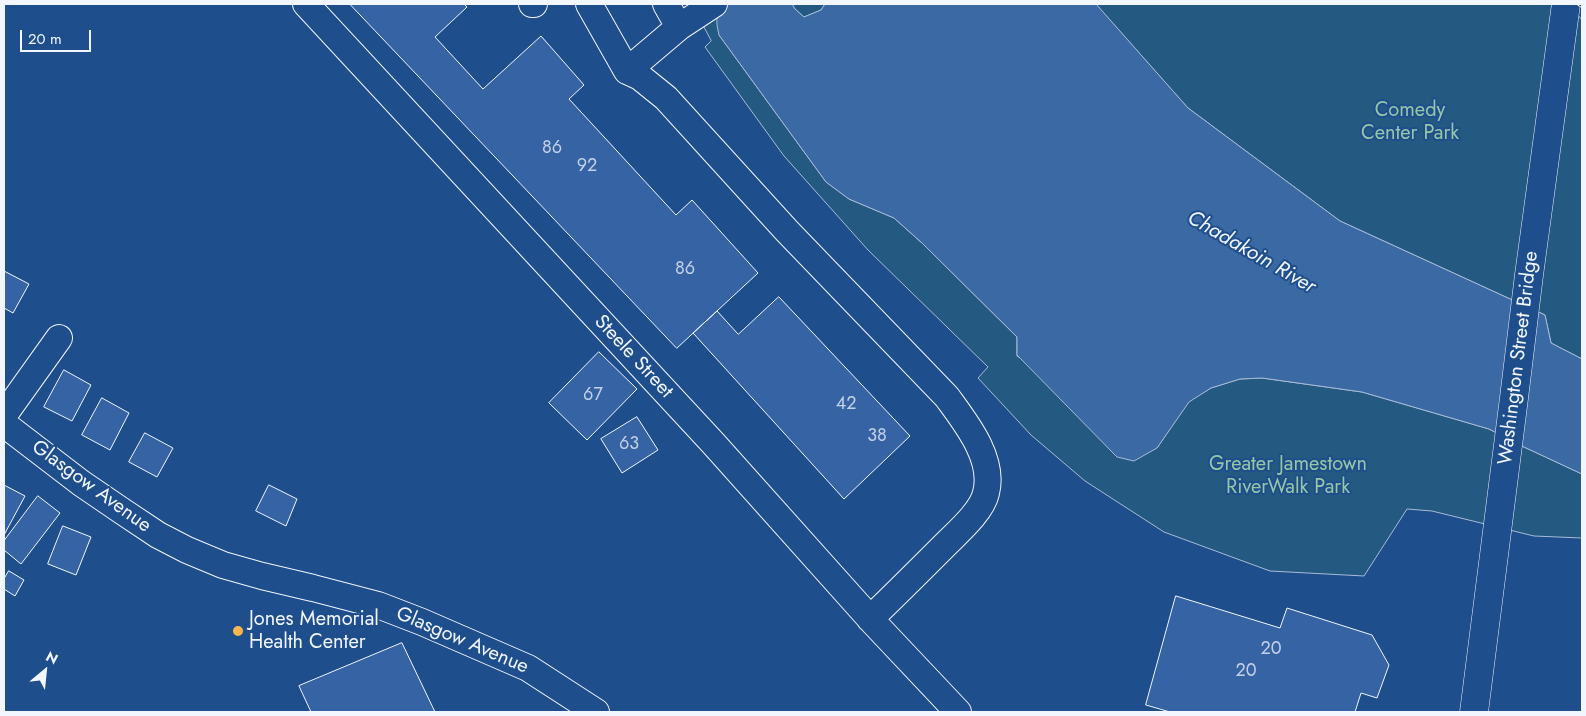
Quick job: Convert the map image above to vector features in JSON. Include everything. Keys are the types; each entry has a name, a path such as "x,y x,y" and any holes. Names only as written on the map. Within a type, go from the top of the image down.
{"highway":[{"name":"Washington Street Bridge","path":"1474,712 1528,275 1566,4"}],"street":[{"name":"Steele Street","path":"306,4 713,443 870,619 958,712"},
{"path":"589,4 627,71 640,77 666,98 787,231 947,397 964,420 985,460 987,476 986,494 976,512 915,576 870,619"},
{"path":"666,4 679,27"},
{"path":"627,71 679,27 714,4"},
{"path":"4,415 59,338"},
{"name":"Glasgow Avenue","path":"4,424 122,512 158,535 187,550 230,567 378,606 422,622 528,668 596,712"}],"green space":[{"name":"Greater Jamestown RiverWalk Park","path":"692,4 723,4 719,35 826,182 849,199 894,218 922,243 1017,337 1017,356 1157,448 1189,401 1211,388 1240,379 1262,378 1362,392 1489,429 1582,474 1582,538 1534,536 1432,511 1407,509 1364,576 1270,571 1164,532 1085,481 1031,435 978,378 988,367 868,250 784,156 705,47 711,41"},
{"path":"792,4 825,4 821,10 804,17"},
{"name":"Comedy Center Park","path":"1096,4 1569,4 1582,20 1582,359 1551,343 1545,315 1340,221 1188,108"}],"water":[{"name":"Chadakoin River","path":"723,4 792,4 804,17 821,10 825,4 1096,4 1188,108 1340,221 1545,315 1551,343 1582,359 1582,474 1489,429 1362,392 1262,378 1240,379 1211,388 1189,402 1157,448 1134,461 1117,457 1017,355 1017,337 922,243 894,218 849,199 826,182 719,35 717,19"}],"building":[{"path":"350,4 464,4 467,7 435,37 483,89 541,36 584,85 569,99 676,215 692,200 758,273 677,348"},
{"path":"4,271 29,284 13,313 4,308"},
{"path":"779,297 910,436 844,499 693,333 717,311 738,334"},
{"path":"599,352 637,389 587,440 549,403"},
{"path":"64,370 91,385 72,421 44,407"},
{"path":"102,398 129,413 110,450 82,435"},
{"path":"637,417 658,450 622,473 601,439"},
{"path":"145,433 173,448 157,477 129,462"},
{"path":"4,485 25,496 4,535"},
{"path":"269,485 297,499 286,526 256,511"},
{"path":"38,496 60,513 21,564 4,550 4,541"},
{"path":"63,526 91,537 76,575 48,564"},
{"path":"9,571 24,580 15,596 4,589 4,579"},
{"path":"1176,596 1280,628 1287,608 1372,635 1389,665 1377,698 1361,693 1355,712 1170,712 1146,705"},
{"path":"402,643 435,712 311,712 299,686"}],"place":[{"name":"Jones Memorial Health Center","path":"238,631"}]}
